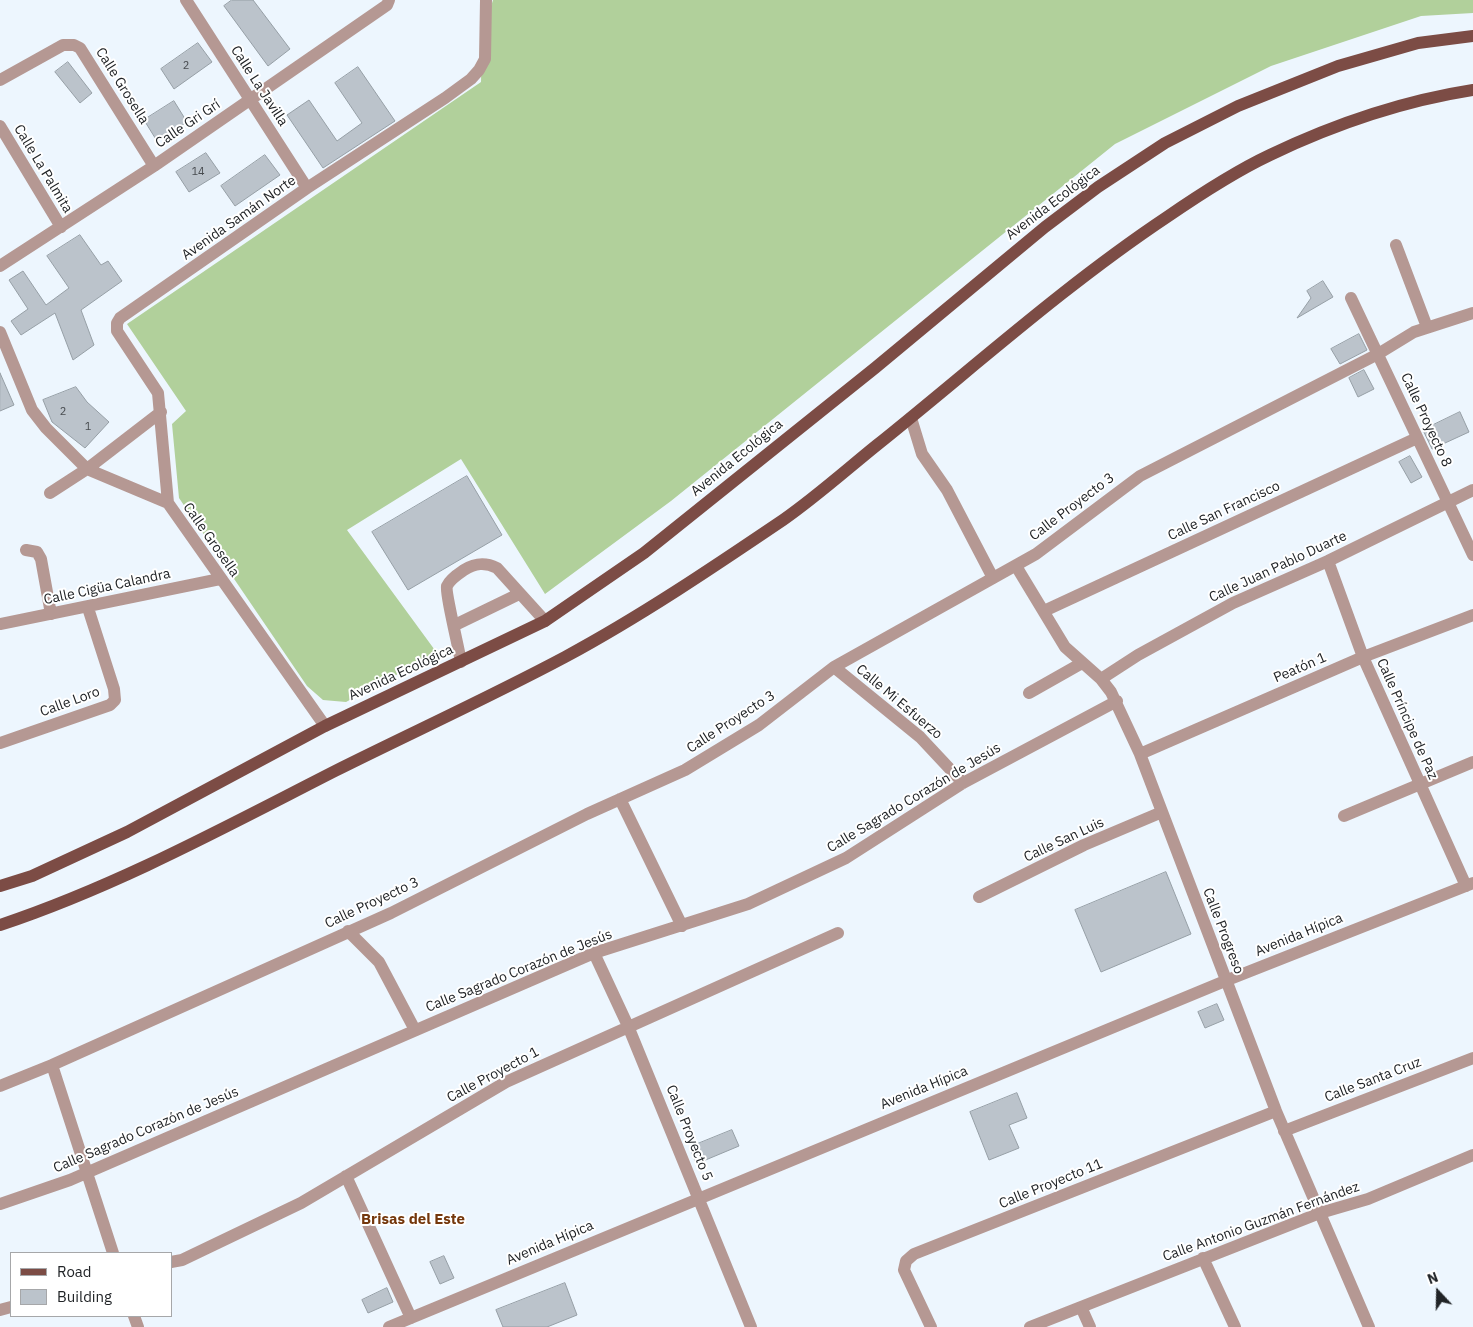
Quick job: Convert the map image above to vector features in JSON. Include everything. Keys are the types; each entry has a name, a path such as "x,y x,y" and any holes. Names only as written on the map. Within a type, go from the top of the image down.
{"main road":[{"name":"Avenida Ecológica","path":"0,886 32,876 127,832 325,726 545,621 644,553 875,368 1045,227 1098,187 1166,143 1238,106 1338,66 1418,43 1473,36"},
{"path":"0,925 48,909 145,868 340,768 479,702 569,655 662,601 780,521 1126,244 1194,198 1268,156 1360,117 1424,98 1473,90"}],"street":[{"name":"Calle Gri Grí","path":"0,266 154,166 387,5 389,0"},
{"name":"Avenida Samán Norte","path":"168,503 158,393 117,331 117,323 120,318 307,188 446,98 480,70 485,59 486,0"},
{"name":"Calle La Javilla","path":"193,2 249,100 307,188"},
{"name":"Calle Grosella","path":"0,80 63,46 74,45 80,48 154,166"},
{"name":"Calle La Palmita","path":"0,126 61,227"},
{"path":"1396,245 1427,327"},
{"name":"Calle Proyecto 8","path":"1351,298 1473,555"},
{"name":"Calle Proyecto 3","path":"0,1086 52,1065 348,931 392,913 620,799 685,770 759,725 834,667 1036,554 1140,476 1378,354 1414,332 1473,313"},
{"name":"Calle Grosella","path":"0,332 32,410 87,469 168,503 325,726"},
{"path":"50,493 87,469 161,412"},
{"path":"911,418 922,454 947,490 993,578"},
{"name":"Calle San Francisco","path":"1044,611 1417,438"},
{"name":"Calle Juan Pablo Duarte","path":"1101,679 1138,655 1233,603 1328,561 1473,490"},
{"path":"26,550 37,552 41,559 52,614"},
{"name":"Calle Príncipe de Paz","path":"1328,561 1363,657 1420,785 1470,884"},
{"path":"461,662 455,625 446,594 448,584 456,575 468,567 488,564 497,568 545,621"},
{"name":"Calle Progreso","path":"1016,566 1065,647 1101,679 1117,701 1140,754 1276,1111 1367,1326"},
{"name":"Calle Cigüa Calandra","path":"0,624 88,608 220,579"},
{"path":"455,625 519,594"},
{"name":"Calle Loro","path":"0,743 110,705 115,700 114,689 88,608"},
{"name":"Peatón 1","path":"1140,754 1363,657 1473,615"},
{"path":"1029,693 1082,663"},
{"name":"Calle Mi Esfuerzo","path":"834,667 920,736 963,783"},
{"name":"Calle Sagrado Corazón de Jesús","path":"0,1204 70,1180 86,1171 594,953 748,904 846,858 963,783 1117,701"},
{"path":"1344,816 1473,762"},
{"path":"620,799 682,926"},
{"name":"Calle San Luis","path":"979,897 1084,845 1162,812"},
{"name":"Avenida Hípica","path":"389,1327 699,1197 1225,981 1470,884"},
{"path":"348,931 379,962 415,1030"},
{"name":"Calle Proyecto 1","path":"172,1262 182,1260 301,1203 506,1082 838,933"},
{"name":"Calle Proyecto 5","path":"594,953 628,1026 751,1327"},
{"name":"Calle Santa Cruz","path":"1284,1131 1472,1060"},
{"path":"52,1065 113,1252"},
{"name":"Calle Proyecto 11","path":"931,1327 904,1270 906,1261 914,1254 1276,1111"},
{"name":"Calle Antonio Guzmán Fernández","path":"1030,1327 1320,1213 1368,1200 1473,1155"},
{"path":"346,1176 411,1318"},
{"path":"1203,1258 1235,1327"},
{"path":"1081,1307 1090,1327"}],"green space":[{"path":"493,0 1473,0 1473,13 1421,16 1271,66 1115,144 671,501 545,594 461,459 347,530 437,653 346,702 323,700 307,686 179,498 172,424 186,411 127,324 481,82 482,35"}],"building":[{"path":"232,0 253,0 290,49 268,66 224,6"},
{"path":"198,43 212,62 174,89 161,69"},
{"path":"68,62 92,93 80,103 55,72"},
{"path":"358,67 395,121 323,168 287,115 309,100 337,141 362,123 335,83"},
{"path":"174,101 187,122 157,141 144,120"},
{"path":"206,153 220,173 189,192 176,172"},
{"path":"265,155 280,175 235,206 221,186"},
{"path":"80,235 101,265 108,261 122,281 81,310 94,345 73,360 55,313 21,335 11,321 28,309 9,280 23,271 46,305 69,288 47,256"},
{"path":"1323,281 1333,297 1297,318 1311,298 1307,291"},
{"path":"1359,334 1367,350 1340,364 1331,349"},
{"path":"1364,370 1374,389 1358,397 1349,378"},
{"path":"0,373 14,405 0,411"},
{"path":"76,387 87,402 109,422 85,448 52,422 43,400"},
{"path":"1460,412 1469,432 1432,449 1423,430"},
{"path":"1410,456 1422,477 1411,483 1399,462"},
{"path":"467,476 502,535 408,590 372,532"},
{"path":"1166,872 1191,934 1101,972 1075,910"},
{"path":"1217,1004 1224,1020 1205,1028 1198,1012"},
{"path":"1017,1093 1027,1118 1009,1125 1019,1148 989,1160 970,1112"},
{"path":"732,1130 739,1146 696,1164 690,1147"},
{"path":"444,1256 454,1278 440,1284 430,1262"},
{"path":"565,1283 577,1315 547,1327 503,1327 496,1310"},
{"path":"387,1288 393,1302 368,1313 362,1300"}],"district":[{"name":"Brisas del Este","path":"413,1220"}]}
